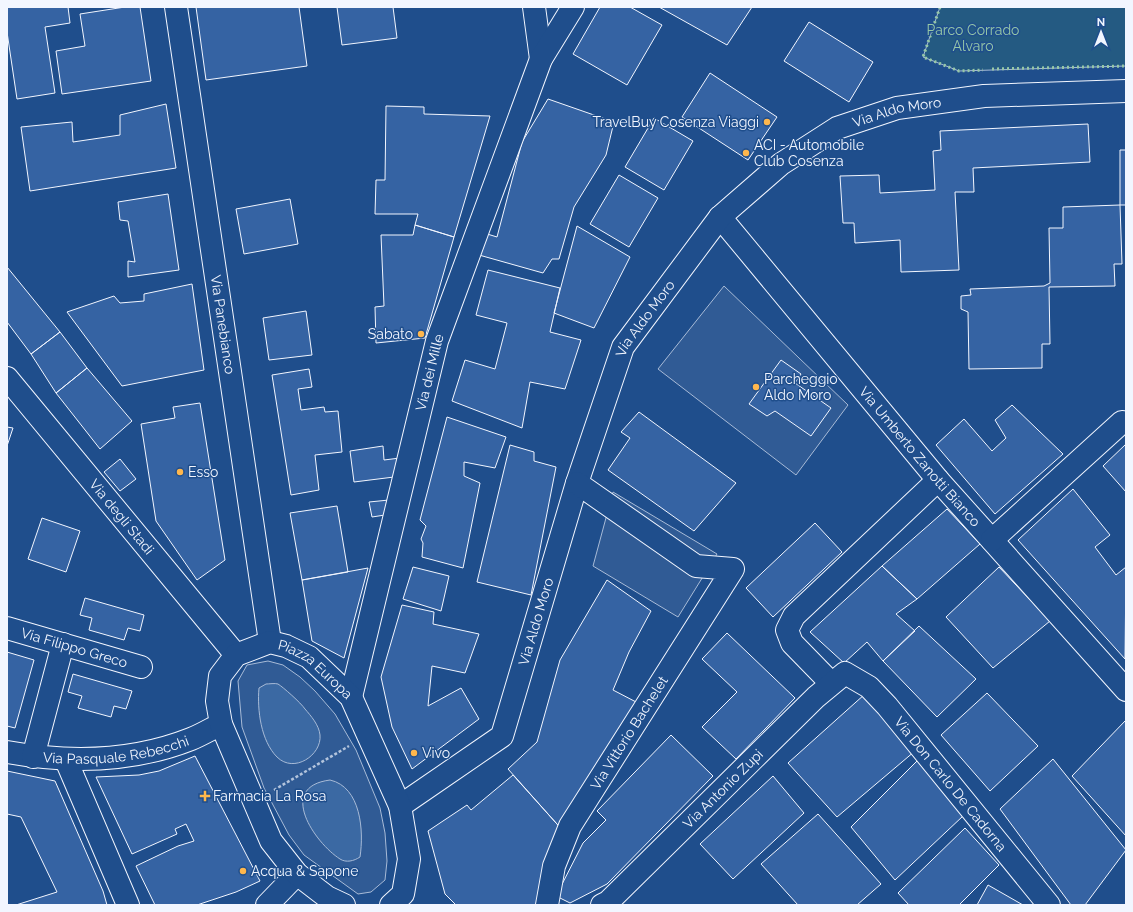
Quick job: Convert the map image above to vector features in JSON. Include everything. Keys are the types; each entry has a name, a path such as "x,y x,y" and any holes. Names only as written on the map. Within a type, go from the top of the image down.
{"street":[{"name":"Via Panebianco","path":"176,7 270,642"},
{"name":"Via dei Mille","path":"534,7 541,59"},
{"name":"Via dei Mille","path":"351,696 437,341 541,59 573,7"},
{"name":"Via Aldo Moro","path":"400,806 502,736 577,483 623,347 720,217 781,164 837,128 897,108 984,96 1126,91"},
{"name":"Via Umberto Zanotti Bianco","path":"720,217 938,480 1126,690"},
{"name":"Via degli Stadi","path":"7,378 236,655"},
{"path":"992,540 1122,422"},
{"name":"Via Don Carlo De Cadorna","path":"938,480 794,616 788,630 792,643 838,678 869,687 887,706 1049,905"},
{"name":"Via Vittorio Bachelet","path":"547,905 554,866 570,826 733,569 696,566 577,483"},
{"name":"Via Filippo Greco","path":"7,628 141,667"},
{"name":"Piazza Europa","path":"236,655 270,642 286,646 309,657 351,696 400,806 409,859 403,901"},
{"path":"33,757 63,644"},
{"path":"236,655 220,676 217,701 221,724 271,841 297,874 327,897 344,905"},
{"name":"Via Antonio Zupi","path":"602,905 608,902 838,678"},
{"name":"Via Pasquale Rebecchi","path":"7,752 33,757 66,760 135,755 191,739 221,724"},
{"path":"66,760 128,905"},
{"path":"265,904 297,874"}],"path":[{"path":"291,780 330,758"}],"green space":[{"name":"Parco Corrado Alvaro","path":"940,7 1126,7 1126,66 959,71 923,57"}],"shaded area":[{"name":"Parcheggio Aldo Moro","path":"724,286 848,405 796,475 658,369"},
{"path":"613,492 717,554 678,617 593,566"},
{"path":"268,661 283,665 300,677 315,691 335,714 356,750 380,808 385,833 387,861 385,880 371,892 358,894 304,855 289,835 264,788 242,727 238,681 247,665"},
{"path":"266,684 278,684 284,688 303,706 316,724 320,735 319,742 317,749 306,760 291,764 284,762 277,757 267,743 261,725 259,706 259,688"},
{"path":"330,780 340,784 348,791 358,811 361,835 360,857 353,860 342,860 330,851 320,841 305,816 303,804 305,793 314,785"}],"building":[{"path":"7,7 68,7 70,23 45,27 55,93 17,99 7,32"},
{"path":"125,7 140,7 151,81 62,94 56,51 85,46 80,14"},
{"path":"196,7 299,7 307,66 206,80"},
{"path":"337,7 393,7 397,38 342,45"},
{"path":"600,7 630,7 662,25 627,85 573,54"},
{"path":"659,7 752,7 727,45"},
{"path":"809,22 873,62 849,102 784,61"},
{"path":"710,73 777,117 748,160 682,117"},
{"path":"548,99 614,122 606,155 574,207 559,259 552,259 543,273 479,255 484,233 497,237 522,142"},
{"path":"166,104 176,168 30,191 21,127 72,122 73,142 120,135 120,115"},
{"path":"386,106 424,107 424,114 490,116 454,237 415,225 418,214 375,214 376,180 385,180"},
{"path":"654,118 693,141 664,190 625,167"},
{"path":"1088,124 1090,162 973,168 974,192 955,192 959,270 901,272 900,240 855,243 854,223 843,223 840,176 879,175 880,193 935,190 933,151 941,150 940,131"},
{"path":"1120,150 1126,150 1126,205 1120,205"},
{"path":"619,175 658,198 629,247 590,224"},
{"path":"168,194 179,270 128,277 128,261 135,262 128,221 120,220 118,202"},
{"path":"290,199 298,244 244,254 236,209"},
{"path":"1120,205 1122,264 1114,264 1115,286 1049,287 1050,344 1042,344 1042,368 969,369 968,312 961,309 961,296 971,295 970,289 1044,286 1050,283 1049,228 1063,228 1063,207"},
{"path":"415,225 454,237 425,338 376,343 375,307 384,306 381,235 413,235"},
{"path":"577,226 630,257 594,328 554,313"},
{"path":"7,267 60,332 31,354 7,322"},
{"path":"488,270 560,288 550,332 581,340 565,389 530,382 522,428 452,401 465,360 495,369 507,323 476,315"},
{"path":"192,284 204,370 122,386 67,312 114,296 120,303 144,301 144,294"},
{"path":"306,311 312,355 269,360 263,318"},
{"path":"60,332 87,368 56,393 31,354"},
{"path":"781,360 801,374 795,383 831,408 811,436 775,411 767,416 749,404"},
{"path":"87,368 132,421 100,449 56,393"},
{"path":"309,369 312,387 298,389 301,410 324,407 325,412 338,411 342,452 315,455 319,490 291,495 272,375"},
{"name":"Esso","path":"200,403 225,560 197,580 156,521 141,424 175,418 173,407"},
{"path":"1012,405 1063,454 995,514 936,445 964,419 992,451 1006,438 995,420"},
{"path":"639,412 736,483 694,531 608,470 630,438 621,432"},
{"path":"447,417 506,437 495,468 464,462 464,476 480,483 463,568 422,557 423,543 421,539 426,526 420,520"},
{"path":"7,427 13,428 7,446"},
{"path":"1126,444 1126,492 1103,466"},
{"path":"510,445 534,452 534,461 556,467 531,595 477,582"},
{"path":"383,446 384,460 400,458 394,477 354,482 350,451"},
{"path":"120,459 136,479 120,491 104,472"},
{"path":"1073,489 1110,535 1095,547 1116,575 1126,567 1125,659 1018,540"},
{"path":"389,500 385,515 372,517 369,502"},
{"path":"337,506 348,572 302,580 290,513"},
{"path":"947,509 980,544 917,599 882,566"},
{"path":"42,518 80,531 66,572 28,559"},
{"path":"815,523 842,552 773,617 746,588"},
{"path":"882,566 917,599 896,614 915,631 883,661 867,642 844,663 810,632"},
{"path":"413,567 449,576 441,611 403,599"},
{"path":"999,567 1050,621 993,668 946,617"},
{"path":"368,568 344,658 312,641 302,580"},
{"path":"607,580 651,611 629,652 613,690 638,703 565,833 508,769 537,742 560,660"},
{"path":"85,598 144,615 140,631 128,628 124,640 89,630 92,618 80,615"},
{"path":"402,605 434,612 433,624 479,634 465,673 432,666 428,706 461,688 479,719 412,769 392,727 381,677"},
{"path":"919,626 976,679 937,717 883,661"},
{"path":"727,633 795,698 736,759 702,727 737,692 702,659"},
{"path":"7,652 34,660 15,728 7,726"},
{"path":"73,674 132,691 126,709 114,706 111,717 78,708 82,696 68,692"},
{"path":"987,693 1038,746 990,791 941,735"},
{"path":"865,694 915,751 837,817 788,763"},
{"path":"1126,720 1126,836 1072,776"},
{"path":"671,735 713,776 607,884 570,903 556,896 583,843 606,820 597,811"},
{"path":"195,756 260,881 236,892 197,905 155,905 136,866 178,846 194,841 186,824 175,829 177,834 132,854 96,777 139,775 159,771"},
{"path":"920,758 963,816 895,880 851,827"},
{"path":"1053,759 1126,850 1085,905 1071,905 1000,809"},
{"path":"7,771 55,781 103,891 107,905 16,905 57,892 21,817 7,814"},
{"path":"513,775 565,833 539,905 456,905 445,894 428,831 467,805 471,810"},
{"path":"773,776 804,813 733,879 700,844"},
{"path":"818,814 881,884 857,905 798,905 761,864"},
{"path":"965,828 999,865 959,905 909,905 898,893"},
{"path":"988,885 1023,905 977,905"}],"hedge":[{"path":"940,7 923,57 959,71 983,70"},
{"path":"992,69 1126,66"}],"place":[{"name":"TravelBuy Cosenza Viaggi","path":"767,122"},
{"name":"ACI - Automobile Club Cosenza","path":"746,153"},
{"name":"Sabato","path":"421,334"},
{"name":"Parcheggio Aldo Moro","path":"756,387"},
{"name":"Esso","path":"180,472"},
{"name":"Vivo","path":"414,753"},
{"name":"Farmacia La Rosa","path":"205,796"},
{"name":"Acqua & Sapone","path":"243,871"}]}
